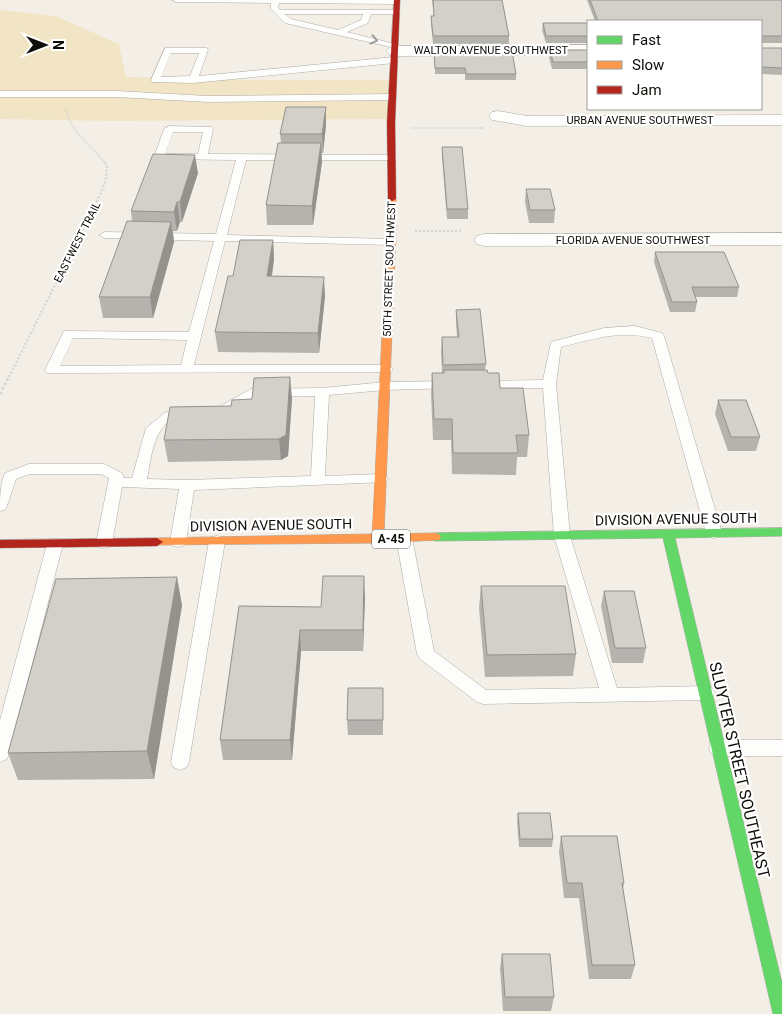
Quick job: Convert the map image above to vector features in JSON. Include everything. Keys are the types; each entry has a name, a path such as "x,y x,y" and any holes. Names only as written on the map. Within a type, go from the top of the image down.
{"street":[{"name":"50TH STREET SOUTHWEST","path":"378,539 392,236 391,129 396,5"},
{"name":"WALTON AVENUE SOUTHWEST","path":"394,52 587,50"},
{"name":"URBAN AVENUE SOUTHWEST","path":"498,116 527,121 782,120"},
{"name":"FLORIDA AVENUE SOUTHWEST","path":"484,240 782,239"},
{"name":"DIVISION AVENUE SOUTH","path":"0,544 782,532"},
{"name":"SLUYTER STREET SOUTHEAST","path":"668,534 781,1014"}],"lane":[{"path":"176,0 396,5"},
{"path":"270,1 288,21 339,32 394,52"},
{"path":"278,12 368,12 396,5"},
{"path":"339,32 366,21 368,12"},
{"path":"193,80 204,50 168,50 155,80 193,80 394,52"},
{"path":"0,94 117,94 208,99 392,97"},
{"path":"202,157 208,129 169,129 159,157 202,157 242,157 391,157"},
{"path":"186,370 242,157"},
{"path":"105,235 220,238 392,236"},
{"path":"610,695 562,536 550,384 555,345 604,332 635,330 658,336 714,533"},
{"path":"195,336 68,334 52,370 386,368"},
{"path":"138,484 151,431 171,415 219,413 251,393 322,392 385,386 550,384"},
{"path":"318,480 322,392"},
{"path":"0,506 10,476 28,469 104,469 116,476 104,543"},
{"path":"116,482 187,485 381,479"},
{"path":"178,542 187,485"},
{"path":"404,538 426,654 483,697 706,693"},
{"path":"180,762 217,541"},
{"path":"0,754 55,544"},
{"path":"718,748 782,748"}],"path":[{"name":"EAST-WEST TRAIL","path":"0,394 101,193 106,179 107,166 71,126 66,113 68,94"},
{"path":"391,129 486,128 498,116"},
{"path":"392,236 465,231 484,240"}],"shaded area":[{"path":"0,10 56,16 119,44 126,77 252,80 393,80 391,119 111,121 0,119"}],"building":[{"path":"433,0 502,0 509,36 433,36 431,16 434,16"},
{"path":"590,0 782,0 782,36 762,36 762,20 598,20"},
{"path":"543,23 587,23 587,36 546,36"},
{"path":"762,48 782,48 782,68 762,67"},
{"path":"550,50 587,50 587,62 553,62"},
{"path":"512,51 516,74 466,74 465,68 435,68 434,52"},
{"path":"286,107 326,107 322,134 280,134"},
{"path":"278,143 321,143 312,206 266,205"},
{"path":"442,147 462,147 468,209 447,209"},
{"path":"153,154 195,155 180,202 177,202 174,212 131,211"},
{"path":"526,189 550,189 555,210 530,210"},
{"path":"127,221 171,222 150,297 99,297"},
{"path":"240,240 273,240 267,276 324,277 318,333 215,332 228,276 233,276"},
{"path":"655,252 724,252 739,287 692,287 697,302 672,302"},
{"path":"480,309 486,364 443,365 442,337 459,337 456,310"},
{"path":"444,370 487,370 488,373 499,373 500,388 523,388 529,435 516,435 518,453 453,453 452,419 434,419 432,373 444,373"},
{"path":"290,377 286,435 279,439 164,440 170,407 231,406 232,400 252,399 254,378"},
{"path":"718,400 746,400 760,437 731,437"},
{"path":"323,576 364,576 363,630 300,630 290,740 220,740 239,606 321,607"},
{"path":"177,577 147,751 8,753 56,579"},
{"path":"481,586 565,586 576,654 487,655"},
{"path":"604,591 634,591 646,648 615,648"},
{"path":"348,688 383,688 383,720 347,720"},
{"path":"518,813 550,813 553,839 520,839"},
{"path":"561,836 617,836 624,883 622,883 635,965 592,965 582,883 567,883"},
{"path":"502,954 550,954 554,997 505,997"}],"traffic: fast":[{"path":"435,537 782,532"},
{"path":"668,534 781,1014"}],"traffic: slow":[{"path":"378,539 392,199"},
{"path":"157,542 435,537"}],"traffic: jam":[{"path":"392,199 391,123 397,0"},
{"path":"0,544 157,542"}]}
